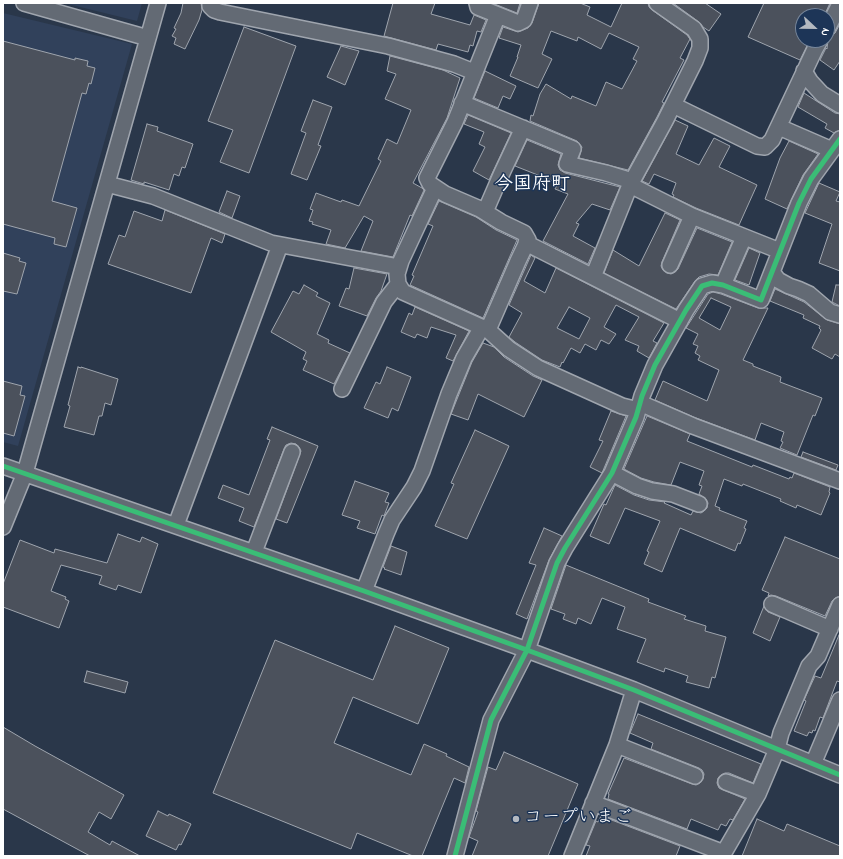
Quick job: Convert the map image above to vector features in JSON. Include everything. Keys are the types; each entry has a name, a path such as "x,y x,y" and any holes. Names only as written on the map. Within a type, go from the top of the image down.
{"street":[{"path":"24,3 148,38"},
{"path":"3,527 25,473 158,3"},
{"path":"210,3 210,6 214,10 220,12 388,46 454,64 474,72"},
{"path":"477,3 478,7 518,24 524,20 530,3"},
{"path":"593,277 631,183 673,105 700,48 700,38 694,29 657,3"},
{"path":"835,14 840,4"},
{"path":"364,591 392,520 414,487 422,471 449,394 464,358 485,329 528,240 524,233 435,188 430,184 427,178 455,122 498,15"},
{"path":"673,105 757,146 765,147 772,140 816,48"},
{"path":"804,71 822,94 840,105"},
{"path":"462,103 573,149 567,164 606,173 631,183 692,216 780,251"},
{"path":"455,856 491,720 527,650 557,563 612,474 628,437 655,365 702,286 712,283 723,285 760,300 802,197 811,179 836,145 778,127"},
{"path":"485,212 500,175 523,128"},
{"path":"107,184 153,196 271,243 399,267"},
{"path":"435,188 399,267 397,274 398,284 403,292 485,329 509,349 538,368 622,406 639,407 840,481"},
{"path":"670,265 692,216"},
{"path":"723,285 744,237"},
{"path":"526,243 680,322"},
{"path":"176,525 280,245"},
{"path":"772,272 778,280 809,294 830,312 840,316"},
{"path":"342,389 384,302 398,284"},
{"path":"254,552 292,452"},
{"path":"3,466 254,552 527,650 634,690 840,775"},
{"path":"612,474 637,486 657,492 673,494 689,504"},
{"path":"772,604 830,629"},
{"path":"593,803 723,855 758,794 781,733 809,666 818,656 840,605"},
{"path":"572,856 617,745 634,690"},
{"path":"813,764 840,700"},
{"path":"617,745 695,776"},
{"path":"726,782 758,794"}],"shaded area":[{"path":"64,3 142,3 137,21"},
{"path":"3,13 132,44 18,446 3,442"}],"building":[{"path":"183,3 201,3 202,10 199,20 185,49 174,44 176,38 172,36 176,29 174,28 181,13"},
{"path":"393,3 435,3 431,14 470,25 474,15 486,20 481,32 477,31 473,46 470,45 468,52 438,44 436,50 384,36"},
{"path":"492,3 520,3 517,13"},
{"path":"539,3 580,3 590,7 587,15 611,27 622,3 648,3 652,10 687,35 690,39 680,58 684,60 662,102 664,103 628,170 579,158 582,147 577,141 530,121 540,94 546,84 571,99 572,96 596,106 606,82 622,89 637,61 633,59 639,47 609,33 601,49 578,37 577,41 551,31 542,54 552,59 538,88 510,76 521,45 499,38 503,27 518,32 528,28 532,23"},
{"path":"673,3 705,3 721,14 709,31"},
{"path":"764,3 830,3 828,8 795,8 795,48 806,48 800,60 748,37"},
{"path":"840,24 840,61 834,70 820,60 826,48 835,48 835,33"},
{"path":"244,27 296,46 249,173 220,162 233,130 208,121"},
{"path":"3,41 75,60 75,58 88,61 87,66 95,68 91,84 89,83 86,94 82,93 52,201 77,208 66,247 54,244 55,238 3,224"},
{"path":"341,46 359,51 345,85 327,77"},
{"path":"390,56 443,70 460,78 447,118 413,183 424,190 412,216 410,215 393,257 361,251 373,221 364,216 345,248 326,244 331,230 312,224 313,222 309,221 313,210 310,209 316,193 341,202 342,200 359,206 381,161 378,159 387,139 397,144 411,110 385,99 396,74 387,71"},
{"path":"485,71 516,86 510,99 503,96 498,108 474,98"},
{"path":"804,93 835,113 840,114 840,130 834,133 825,128 827,124 798,107"},
{"path":"313,100 332,107 318,145 321,146 307,180 291,174 306,133 301,131"},
{"path":"468,115 511,133 489,180 473,171 485,147 479,144 484,132 464,124"},
{"path":"675,120 688,126 676,154 699,165 714,138 730,146 719,167 757,185 739,225 673,197 674,195 672,194 676,183 654,174 649,184 642,181"},
{"path":"147,124 158,127 157,131 193,144 185,168 182,167 179,176 174,174 169,190 144,182 144,184 131,180"},
{"path":"527,140 561,154 558,165 560,170 565,173 620,187 610,210 592,204 576,223 579,224 573,236 595,248 588,264 543,241 568,194 555,189 558,183 515,166"},
{"path":"789,141 818,154 803,175 787,209 765,199 780,158"},
{"path":"819,183 840,192 836,201 840,202 840,271 819,263 832,224 805,213"},
{"path":"227,191 240,196 232,218 219,212"},
{"path":"439,201 476,217 496,230 517,240 483,318 410,285 414,276 412,275 433,226 428,224"},
{"path":"165,210 225,234 222,243 211,238 191,293 108,264 119,235 125,237 134,211 162,221"},
{"path":"665,213 680,220 661,266 667,273 671,274 678,269 697,228 732,242 718,275 709,274 699,277 676,309 604,273 613,250 639,266"},
{"path":"749,248 760,253 749,285 735,280"},
{"path":"3,253 20,258 19,261 26,263 17,294 3,291"},
{"path":"531,255 535,258 524,281 545,293 556,268 664,323 653,341 657,343 649,358 637,351 639,346 625,340 639,317 616,305 604,327 616,334 609,344 601,340 596,350 585,344 580,353 571,348 560,367 542,360 509,337 522,313 509,305","holes":["569,307 590,318 579,339 557,328"]},
{"path":"354,268 387,274 381,291 367,316 339,306 346,288 349,289"},
{"path":"304,285 318,293 316,296 330,303 317,334 329,340 328,343 350,353 334,384 303,370 307,361 303,359 306,352 271,332 293,291 299,294"},
{"path":"836,285 840,285 840,306 832,302"},
{"path":"775,289 804,302 827,320 840,324 840,357 835,354 832,359 812,348 821,330 819,328 820,326 803,318 804,315 770,301"},
{"path":"713,292 758,308 768,308 743,360 753,364 753,366 781,377 780,382 822,398 815,416 813,415 797,455 780,448 783,442 781,441 784,432 761,423 755,440 696,418 655,400 663,381 707,401 719,370 698,360 700,356 695,353 698,346 693,344 698,334 686,328 708,294","holes":["711,298 731,307 720,330 699,318"]},
{"path":"415,307 469,331 453,361 446,358 456,335 431,327 427,338 417,334 415,338 401,332 409,313 412,315"},
{"path":"483,343 494,347 504,357 533,376 542,380 524,417 478,394 468,420 451,414 472,362"},
{"path":"78,367 118,379 111,405 105,403 102,416 99,416 94,435 64,427"},
{"path":"387,367 411,377 398,411 392,408 388,418 364,408 376,382 380,384"},
{"path":"3,381 22,386 20,395 25,396 14,436 3,433"},
{"path":"611,411 626,416 602,473 590,467 603,441 599,440"},
{"path":"647,416 690,434 687,441 752,467 753,465 789,479 790,477 792,478 794,473 830,487 830,493 821,515 797,505 796,508 780,501 781,499 743,484 742,486 724,479 715,506 720,508 719,510 747,521 744,528 746,529 740,544 738,543 735,551 680,528 662,572 644,564 649,552 647,551 660,521 625,508 609,544 590,536 604,504 606,505 615,485 634,495 649,500 665,502 664,503 691,515 693,511 701,513 707,508 708,503 706,499 699,494 702,486 699,485 704,471 680,462 671,485 641,478 624,469"},
{"path":"272,427 318,446 287,523 276,519 301,451 296,444 291,443 286,445 254,527 239,521 244,508 218,498 223,485 249,495 270,440 267,439"},
{"path":"475,430 509,446 467,539 435,526 454,484 451,483"},
{"path":"803,452 838,465 836,470 801,457"},
{"path":"355,481 389,493 385,502 389,503 384,516 382,515 375,534 357,528 360,521 342,515"},
{"path":"544,528 562,536 549,560 527,619 516,614 536,565 529,563"},
{"path":"118,534 140,542 142,537 158,544 141,593 118,585 116,590 99,584 102,576 61,565 51,591 66,597 65,599 69,601 59,628 3,607 3,584 20,540 54,553 55,549 107,563"},
{"path":"785,537 840,559 840,596 832,601 825,616 776,596 768,596 769,593 762,590"},
{"path":"391,546 407,552 401,575 384,569 385,568 383,567"},
{"path":"566,565 649,599 648,602 686,616 684,619 706,626 705,631 726,637 715,678 712,677 709,688 686,682 688,676 665,668 664,672 637,662 646,639 617,629 625,607 602,598 591,624 578,618 576,624 563,619 565,614 551,609"},
{"path":"764,606 768,612 780,617 770,641 753,633"},
{"path":"395,626 449,648 418,724 353,697 334,743 411,775 424,744 447,754 446,756 469,767 465,783 454,778 422,856 413,856 357,833 351,849 213,793 275,640 373,680"},
{"path":"839,635 840,682 837,681 823,718 820,717 815,731 813,730 812,733 809,732 807,736 794,731 806,701 804,700 815,676 821,678"},
{"path":"87,671 128,682 125,693 84,682"},
{"path":"638,714 761,764 753,783 729,773 725,773 718,778 717,783 719,788 745,799 733,820 730,819 726,826 721,824 718,830 691,819 687,829 608,799 608,794 624,758 692,784 696,785 703,779 704,774 699,768 651,749 653,743 630,733"},
{"path":"3,727 124,795 111,819 99,812 88,832 110,845 112,841 140,856 90,856 3,809"},
{"path":"504,752 578,784 548,856 472,856 478,841 469,837 478,812 476,811 488,767 496,770"},
{"path":"158,811 168,816 169,814 191,824 181,845 179,844 176,850 146,836"},
{"path":"601,816 680,846 676,856 586,856 590,846 586,845 596,821 598,822"},
{"path":"757,819 784,831 787,824 840,846 840,856 742,856"}],"cycle path":[{"path":"455,856 491,720 527,650 557,563 612,473 636,417 642,396 655,365 686,310 702,286 712,283 723,285 761,300 799,203 811,179 840,139"},
{"path":"3,466 364,591 527,650 634,690 840,775"}],"place":[{"name":"コープいまご","path":"516,819"}],"district":[{"name":"今国府町","path":"532,186"}]}
